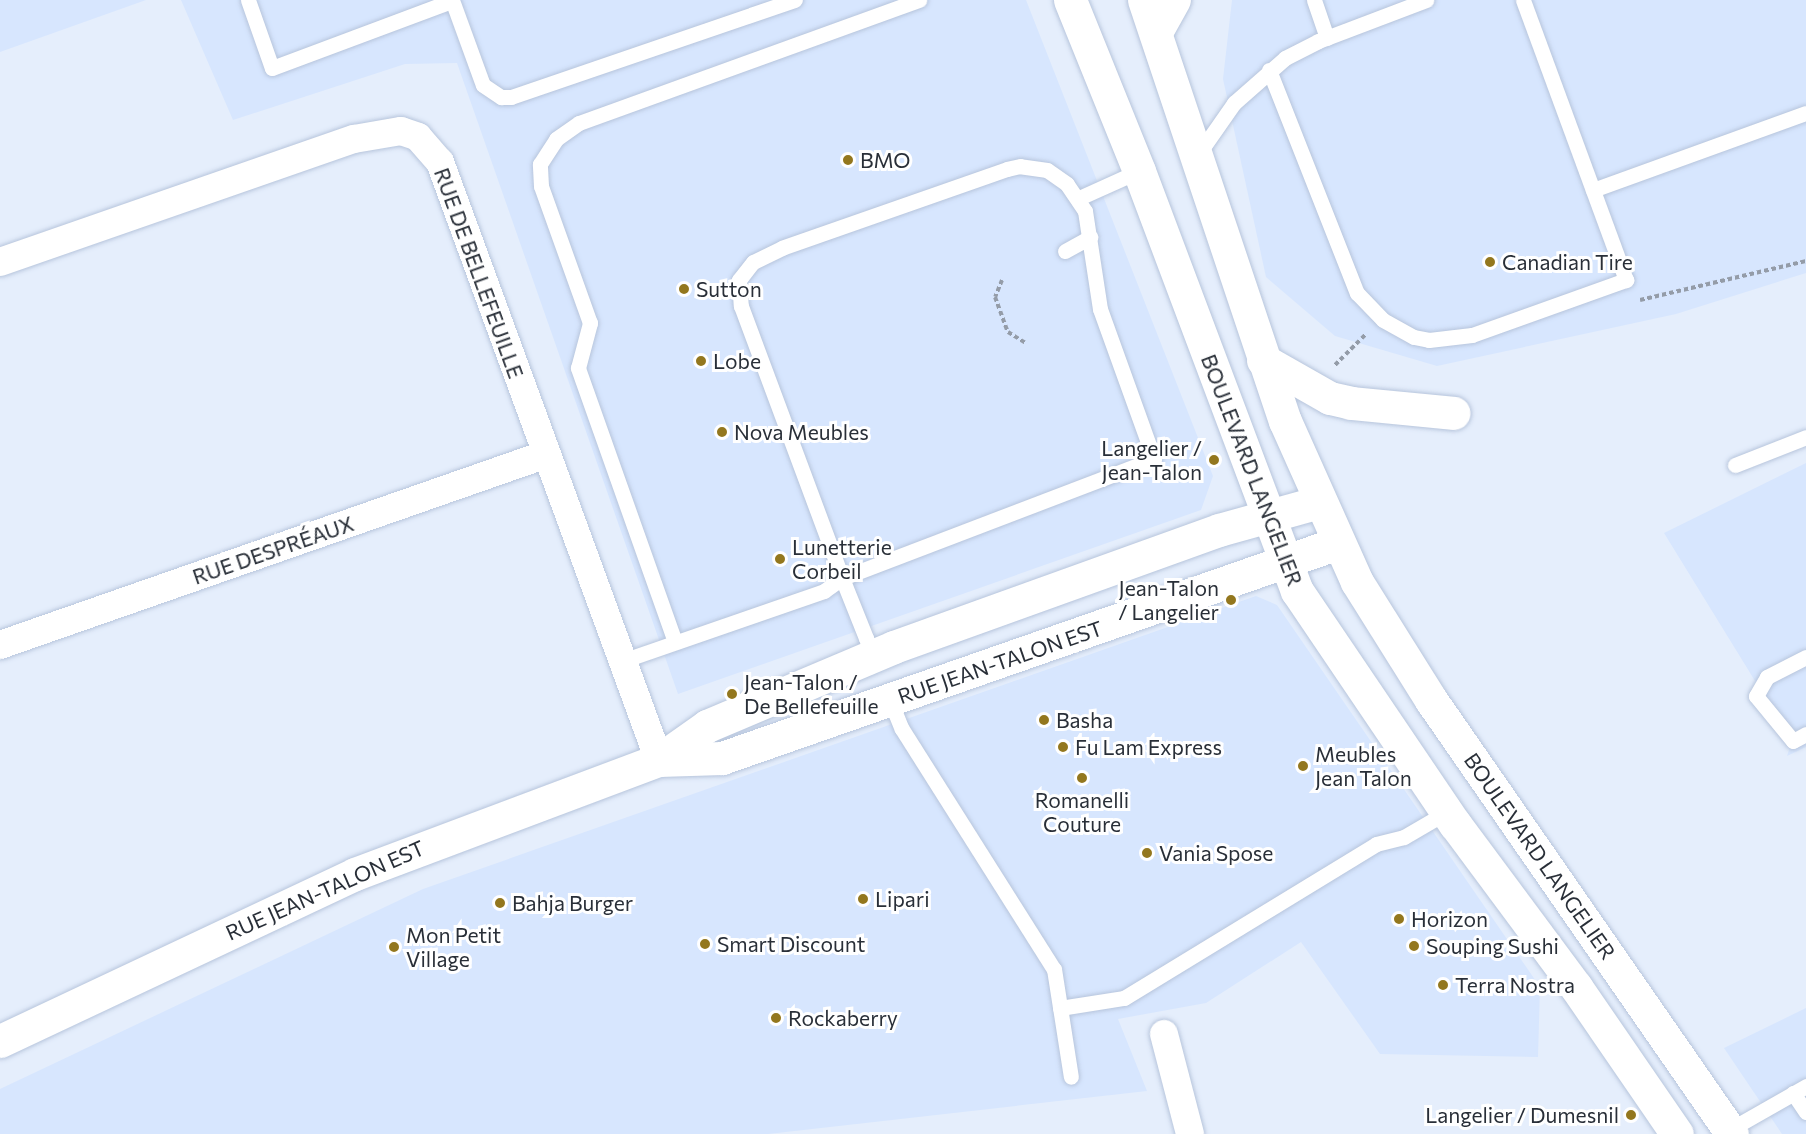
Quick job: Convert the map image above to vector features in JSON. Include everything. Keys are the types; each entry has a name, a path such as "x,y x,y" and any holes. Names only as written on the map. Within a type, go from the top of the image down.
{"main road":[{"name":"BOULEVARD LANGELIER","path":"1070,0 1139,171 1284,562 1308,609 1447,812 1576,987 1677,1134"},
{"name":"BOULEVARD LANGELIER","path":"1144,0 1263,360 1319,502 1338,543 1388,637 1728,1132"},
{"path":"1156,32 1174,0"},
{"path":"1263,360 1330,398 1352,404 1454,413"},
{"name":"RUE JEAN-TALON EST","path":"0,1041 355,874 658,760 707,726 873,656 1219,530 1319,502"},
{"name":"RUE JEAN-TALON EST","path":"658,760 722,758 1338,543"}],"street":[{"name":"RUE DE BELLEFEUILLE","path":"0,262 354,139 401,131 418,138 440,162 658,760"},
{"name":"RUE DESPRÉAUX","path":"0,645 547,454"},
{"path":"1164,1034 1190,1134"}],"lane":[{"path":"248,0 272,68 451,1 483,85 501,97 511,97 795,0"},
{"path":"675,642 578,369 590,323 541,186 540,164 556,140 579,123 920,0"},
{"path":"1314,0 1328,38"},
{"path":"1195,159 1234,103 1269,70 1328,38 1426,0"},
{"path":"1269,70 1357,293 1383,320 1414,337 1429,340 1472,335 1626,280 1523,0"},
{"path":"1593,190 1806,112"},
{"path":"622,661 824,591 842,578 1154,459 1100,309 1090,237 1079,198 1058,176 1020,166 782,248 762,256 746,269 738,292 741,306 842,578 873,656"},
{"path":"1079,198 1139,171"},
{"path":"1065,251 1090,237"},
{"path":"1735,465 1806,437"},
{"path":"1806,657 1767,677 1756,696 1792,741 1806,734"},
{"path":"890,700 902,729 1054,969 1071,1077"},
{"path":"1060,1008 1124,998 1376,844 1404,837 1447,812"},
{"path":"1728,1132 1799,1090 1806,1112"}],"path":[{"path":"1002,280 995,297 1008,332 1027,344"}],"shaded area":[{"path":"0,0 146,0 0,52"},
{"path":"181,0 1026,0 1213,476 1201,510 678,694 457,63 405,64 233,120"},
{"path":"1232,0 1806,0 1806,273 1676,314 1437,366 1335,336 1266,277 1223,79"},
{"path":"1806,463 1806,747 1787,756 1792,741 1664,533"},
{"path":"1256,596 1277,605 1540,987 1538,1057 1380,1054 1301,942 1206,1003 1118,1019 1147,1091 768,1134 0,1134 0,1089 423,889"},
{"path":"1806,1008 1806,1134 1782,1134 1724,1048"}],"place":[{"name":"BMO","path":"848,160"},
{"name":"Canadian Tire","path":"1490,262"},
{"name":"Sutton","path":"684,289"},
{"name":"Lobe","path":"701,361"},
{"name":"Nova Meubles","path":"722,432"},
{"name":"Langelier / Jean-Talon","path":"1214,460"},
{"name":"Lunetterie Corbeil","path":"780,559"},
{"name":"Jean-Talon / Langelier","path":"1231,600"},
{"name":"Jean-Talon / De Bellefeuille","path":"732,694"},
{"name":"Basha","path":"1044,720"},
{"name":"Fu Lam Express","path":"1063,747"},
{"name":"Meubles Jean Talon","path":"1303,766"},
{"name":"Romanelli Couture","path":"1082,778"},
{"name":"Vania Spose","path":"1147,853"},
{"name":"Lipari","path":"863,899"},
{"name":"Bahja Burger","path":"500,903"},
{"name":"Horizon","path":"1399,919"},
{"name":"Smart Discount","path":"705,944"},
{"name":"Souping Sushi","path":"1414,946"},
{"name":"Mon Petit Village","path":"394,947"},
{"name":"Terra Nostra","path":"1443,985"},
{"name":"Rockaberry","path":"776,1018"},
{"name":"Langelier / Dumesnil","path":"1631,1115"}]}
